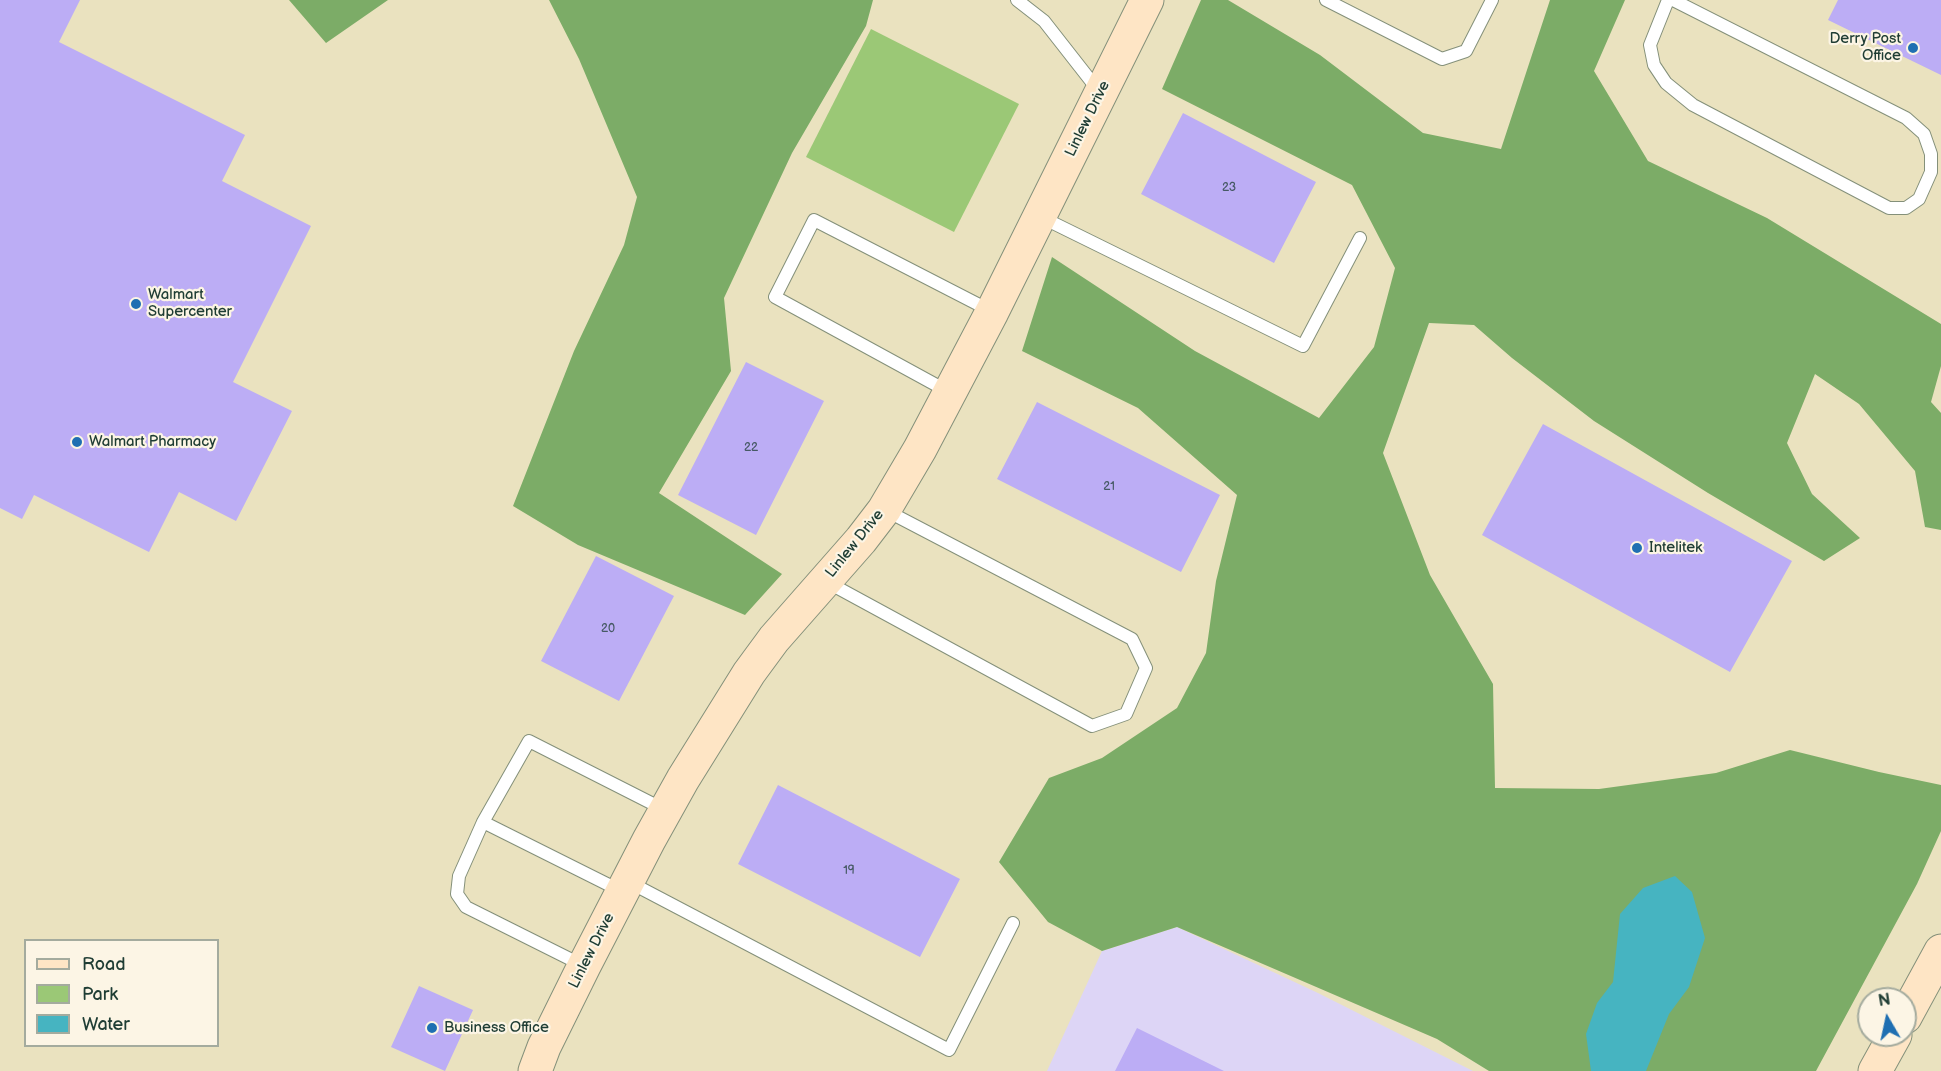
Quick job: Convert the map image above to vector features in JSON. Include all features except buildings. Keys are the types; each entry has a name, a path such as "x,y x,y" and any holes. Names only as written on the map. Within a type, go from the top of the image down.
{"street":[{"name":"Linlew Drive","path":"535,1071 544,1047 584,966 666,810 749,673 774,639 861,540 884,510 951,393 1147,0"},
{"path":"1917,995 1941,951"},
{"path":"1875,1071 1888,1047"}],"lane":[{"path":"1017,0 1044,21 1101,93"},
{"path":"1326,0 1442,59 1466,51 1492,0"},
{"path":"1668,0 1650,45 1654,65 1666,83 1693,105 1889,208 1906,208 1919,198 1931,172 1931,154 1924,134 1906,118 1672,0"},
{"path":"1040,217 1303,346 1360,238"},
{"path":"951,393 775,297 814,220 992,312"},
{"path":"825,581 1092,726 1126,714 1146,668 1132,639 884,510"},
{"path":"584,966 466,907 456,894 459,876 483,822 529,741 666,810"},
{"path":"483,822 625,887 949,1050 1012,923"}],"shaded area":[{"path":"1177,927 1318,993 1473,1071 1047,1071 1102,951"}],"green space":[{"path":"289,0 388,0 326,43"},
{"path":"549,0 873,0 866,26 792,153 724,298 731,371 659,493 782,574 745,615 578,545 513,506 574,351 624,245 637,197 579,59"},
{"path":"1201,0 1228,0 1320,55 1423,133 1501,149 1550,0 1625,0 1594,71 1648,161 1767,218 1941,324 1941,366 1931,402 1941,413 1941,530 1925,527 1915,471 1859,404 1815,374 1787,443 1812,494 1860,538 1824,561 1708,493 1594,421 1512,358 1474,325 1429,323 1383,453 1430,575 1493,684 1495,788 1599,789 1716,773 1790,750 1941,785 1941,831 1917,884 1861,987 1857,987 1857,995 1816,1071 1489,1071 1437,1039 1177,927 1102,951 1048,922 999,862 1049,778 1102,758 1177,708 1206,653 1216,581 1237,495 1138,408 1022,351 1052,257 1195,351 1319,418 1374,347 1395,268 1352,185 1162,89"},
{"path":"871,29 1019,104 954,232 806,157"}],"water":[{"path":"1675,876 1692,892 1705,938 1689,987 1669,1014 1646,1071 1591,1071 1586,1034 1597,1003 1613,982 1620,914 1643,888"}],"place":[{"name":"Derry Post Office","path":"1913,48"},
{"name":"Walmart Supercenter","path":"136,304"},
{"name":"Walmart Pharmacy","path":"77,442"},
{"name":"Intelitek","path":"1637,548"},
{"name":"Business Office","path":"432,1028"}]}
